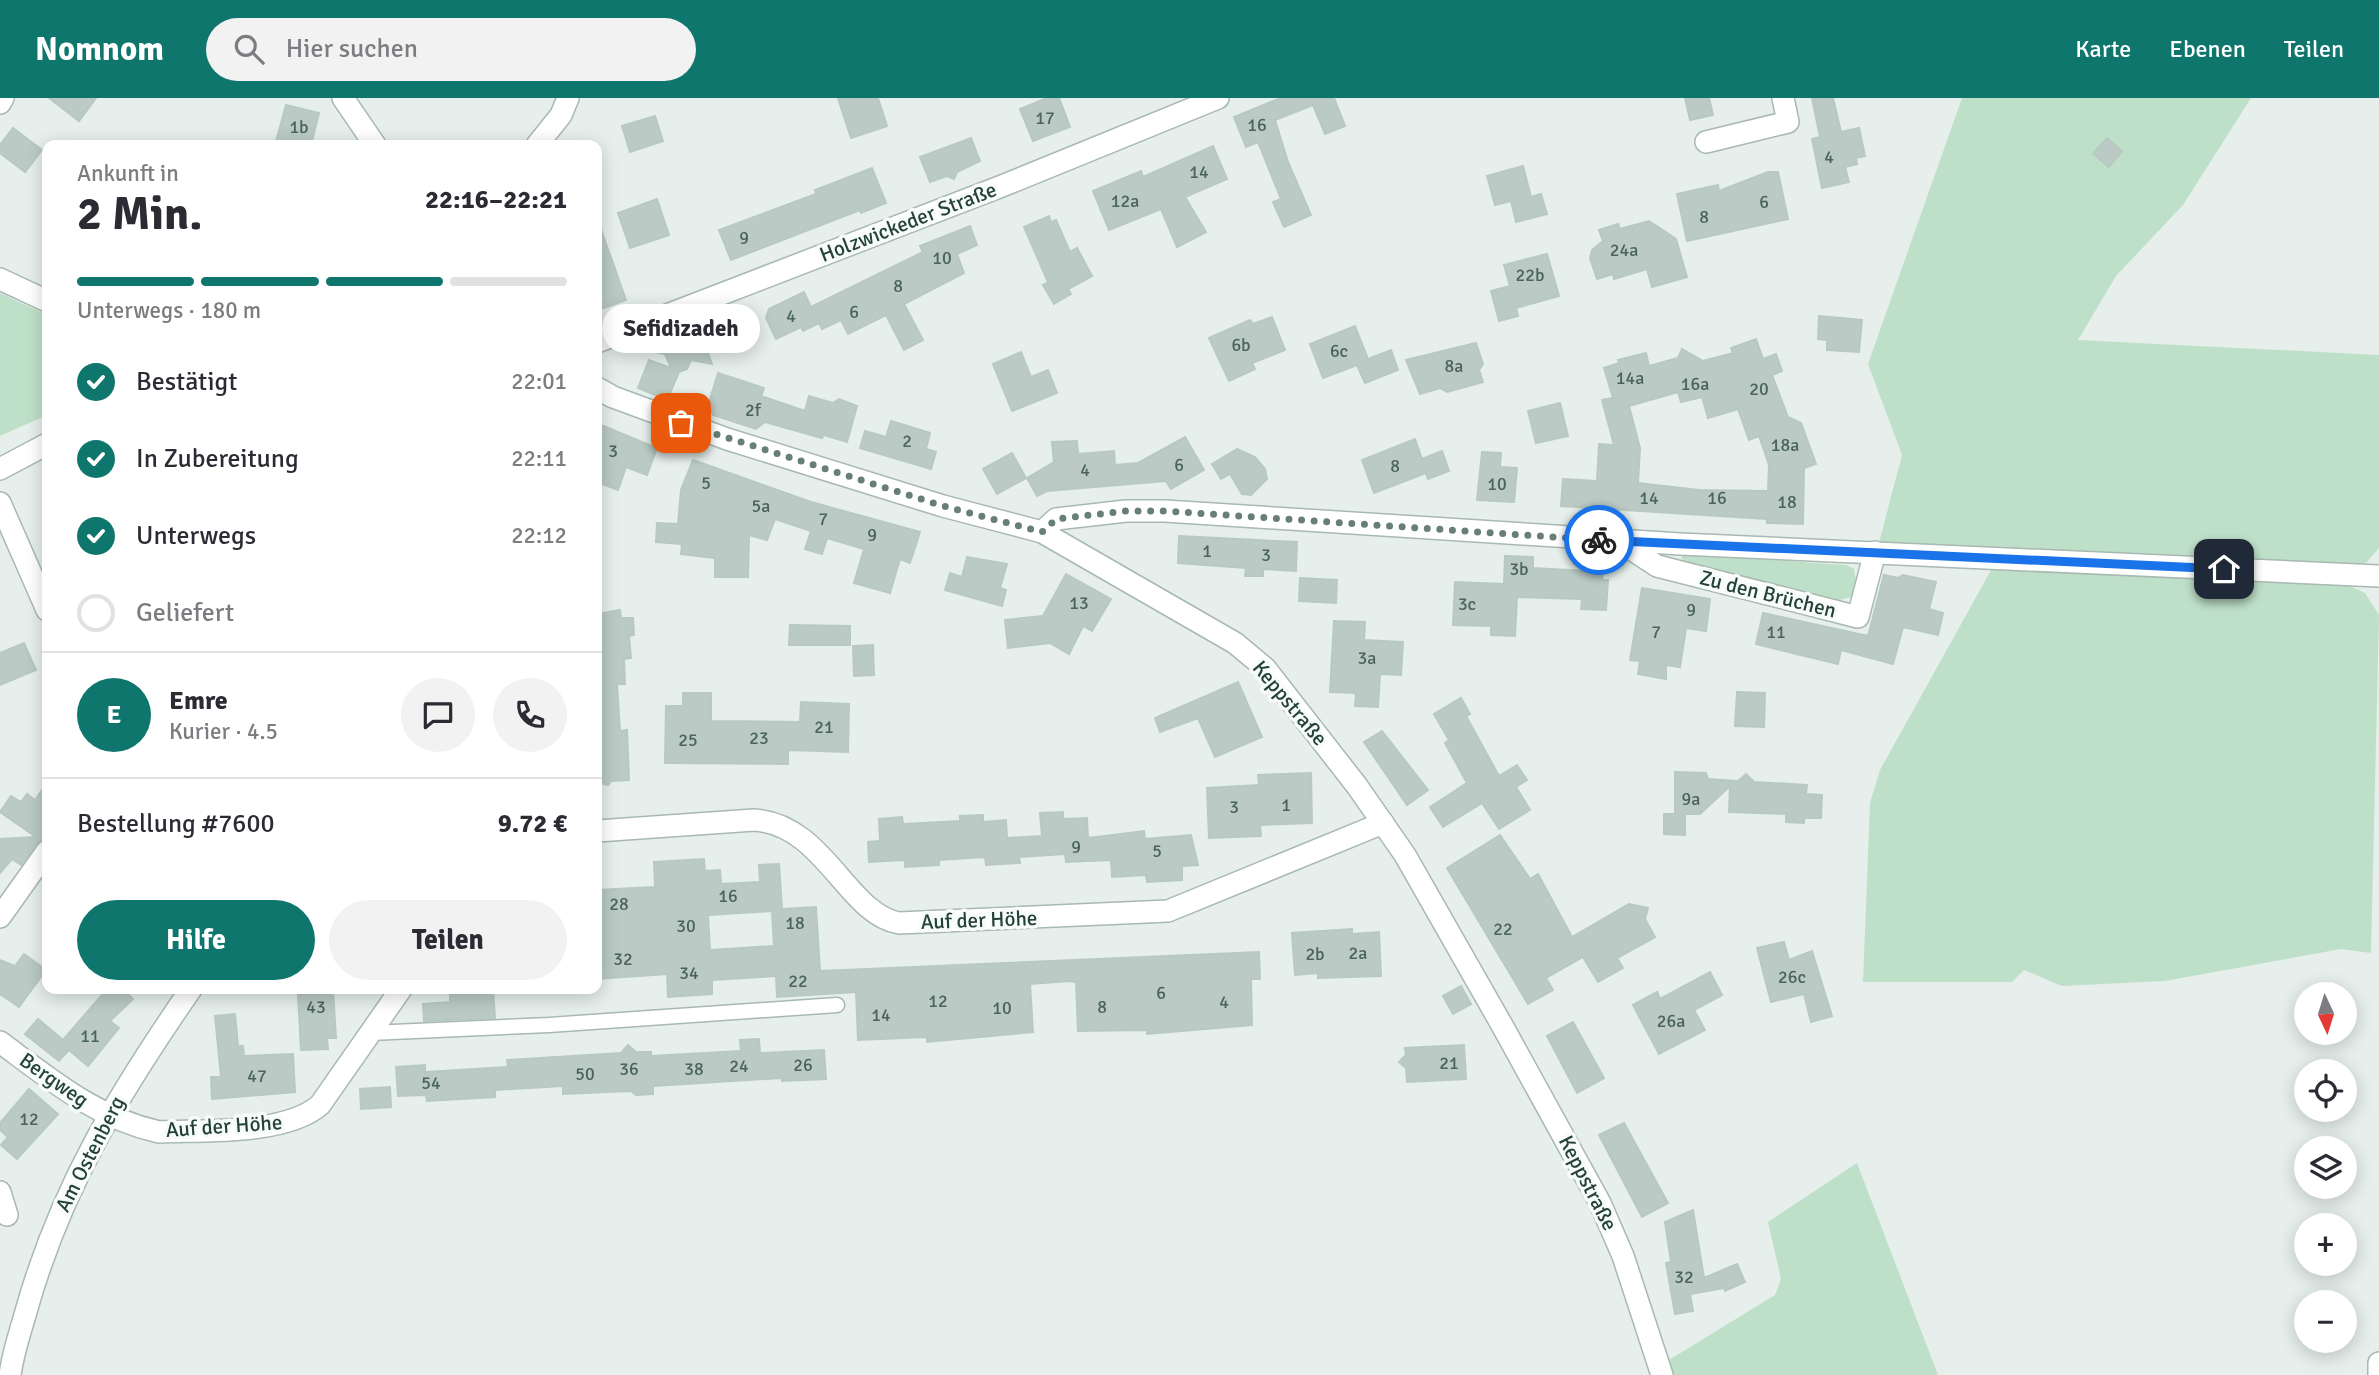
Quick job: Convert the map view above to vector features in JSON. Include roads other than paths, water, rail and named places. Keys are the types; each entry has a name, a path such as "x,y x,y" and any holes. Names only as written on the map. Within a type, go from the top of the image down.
{"street":[{"path":"0,103 3,98"},
{"path":"343,98 372,140"},
{"path":"541,140 561,115 568,98"},
{"name":"Holzwickeder Straße","path":"602,340 1002,186 1218,98"},
{"path":"1706,142 1788,122 1783,98"},
{"path":"0,279 42,299"},
{"name":"Keppstraße","path":"602,391 727,439 943,506 1042,532 1235,643 1265,668 1357,786 1405,855 1483,992 1600,1203 1623,1256 1662,1375"},
{"path":"0,470 42,447"},
{"path":"0,503 42,599"},
{"name":"Zu den Brüchen","path":"1042,532 1056,519 1126,511 1165,511 1618,541 2379,576"},
{"name":"Zu den Brüchen","path":"1618,541 1657,566 1858,617 1875,552"},
{"name":"Auf der Höhe","path":"602,831 754,820 779,824 801,837 880,916 900,923 1168,911 1383,823"},
{"path":"0,917 42,857"},
{"name":"Am Ostenberg","path":"10,1375 36,1276 65,1198 124,1087 188,994"},
{"name":"Auf der Höhe","path":"110,1117 159,1132 296,1120 320,1105 397,994"},
{"name":"Bergweg","path":"0,1042 80,1100 110,1117"},
{"path":"0,1192 7,1215"},
{"path":"2379,1363 2379,1375"}],"lane":[{"path":"370,1033 549,1025 837,1005"}],"place":[{"name":"Sefidizadeh","path":"681,423"}]}
